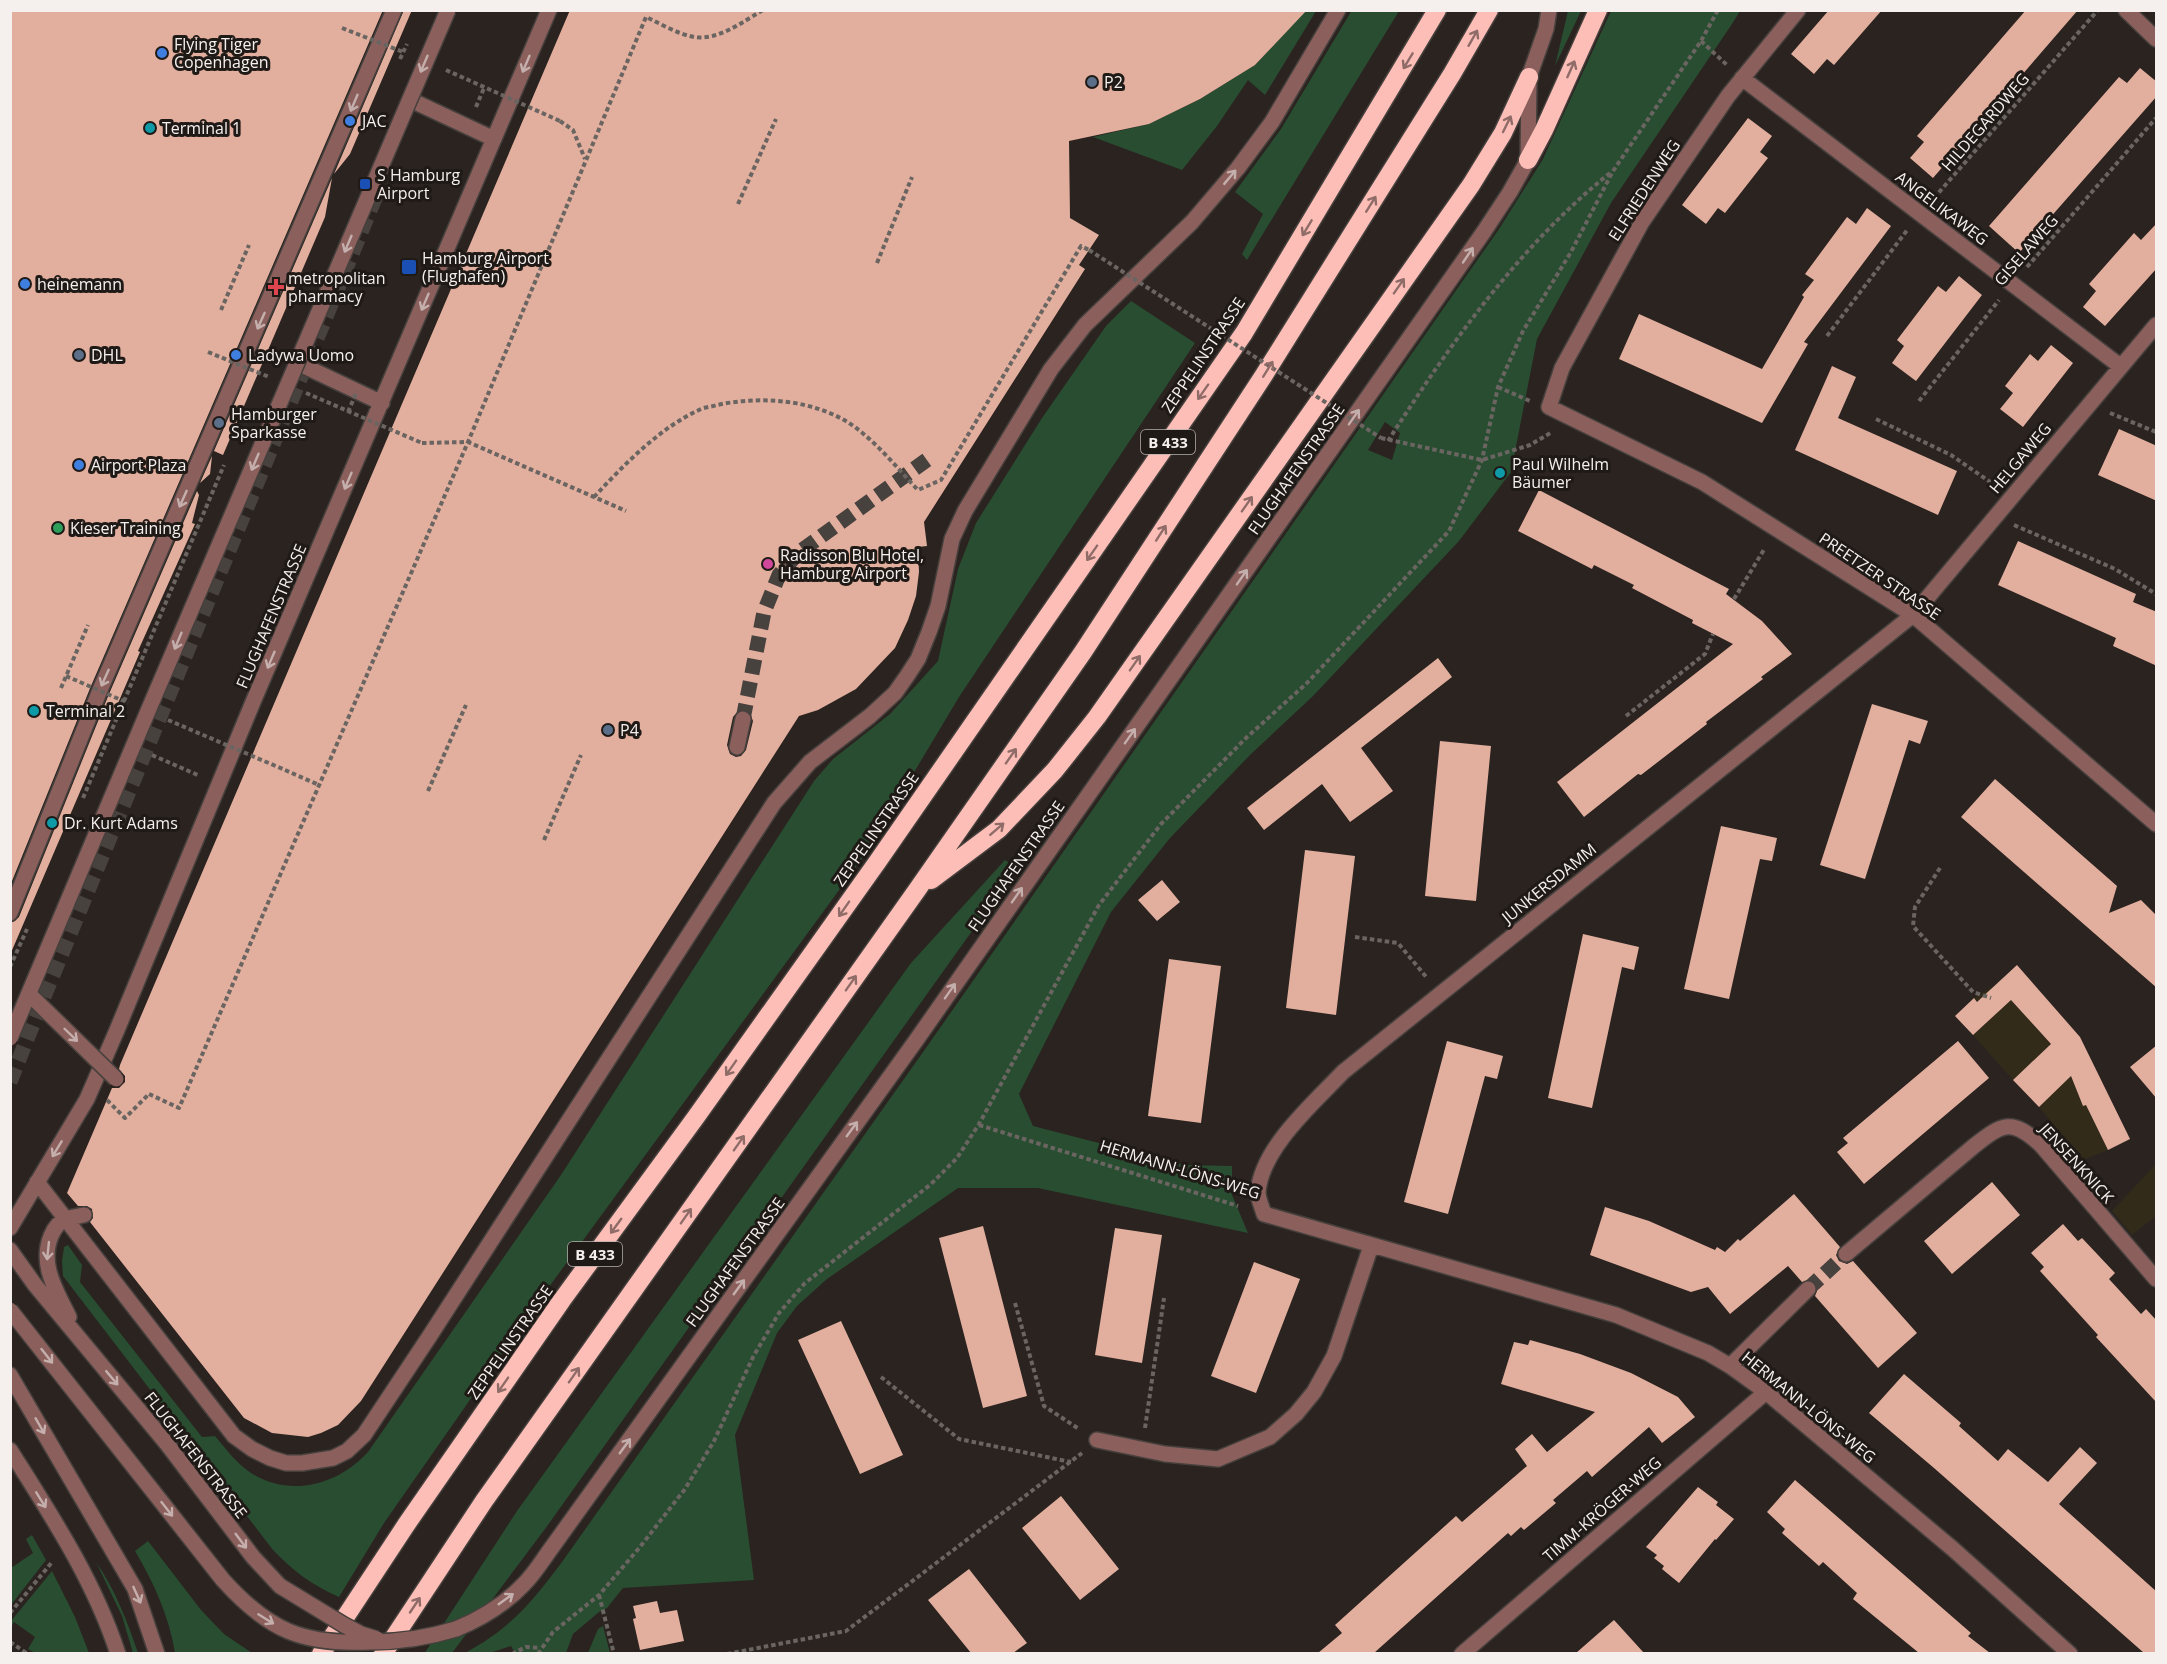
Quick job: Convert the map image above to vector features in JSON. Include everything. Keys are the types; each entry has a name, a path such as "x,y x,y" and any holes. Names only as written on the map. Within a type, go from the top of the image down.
{"highway":[{"name":"ZEPPELINSTRASSE","path":"321,1653 406,1525 562,1300 696,1117 878,861 1244,333 1437,10"},
{"name":"B 433","path":"384,1648 484,1501 1083,652 1264,375 1452,74 1489,10"},
{"path":"1528,160 1544,130 1598,10"},
{"path":"917,890 999,829 1055,770 1097,717 1471,185 1503,133 1529,77"}],"street":[{"path":"10,913 100,690 394,10"},
{"path":"10,1038 448,10"},
{"name":"FLUGHAFENSTRASSE","path":"10,1228 87,1099 549,10"},
{"path":"37,1182 234,1436 252,1449 286,1463 318,1462 347,1451 364,1435 431,1334 774,803 810,762 870,716 895,693 907,676 918,659 929,632 938,606 952,539 965,511 1051,369 1085,325 1192,222 1238,168 1272,122 1338,10"},
{"name":"FLUGHAFENSTRASSE","path":"10,1310 222,1580 257,1613 278,1626 312,1640 384,1648 456,1629 516,1592 550,1550 917,1039 1438,300 1510,192 1528,160 1529,77 1546,29 1549,10"},
{"name":"ELFRIEDENWEG","path":"1550,407 1562,368 1642,222 1742,78 1798,10"},
{"path":"2126,10 2157,39"},
{"name":"ANGELIKAWEG","path":"1742,78 2120,366"},
{"path":"415,102 494,139"},
{"name":"HELGAWEG","path":"1913,615 2120,366 2157,325"},
{"path":"306,367 382,403"},
{"name":"PREETZER STRASSE","path":"1550,407 1702,482 1913,615 2157,824"},
{"name":"JUNKERSDAMM","path":"1264,1214 1258,1195 1262,1175 1283,1135 1343,1072 1913,615"},
{"path":"737,747 743,719"},
{"path":"28,994 116,1079"},
{"name":"JENSENKNICK","path":"1846,1254 1974,1146 1994,1130 2006,1126 2028,1133 2041,1145 2157,1279"},
{"path":"51,1200 67,1211 84,1215 66,1219 57,1224 52,1232 46,1257 47,1269 77,1335"},
{"name":"HERMANN-LÖNS-WEG","path":"1264,1214 1616,1315 1708,1353 1766,1392 1953,1549 2070,1653"},
{"path":"1096,1440 1165,1454 1218,1459 1270,1437 1296,1414 1314,1392 1334,1356 1371,1246"},
{"name":"FLUGHAFENSTRASSE","path":"10,1250 36,1285 167,1444 253,1557 280,1586 384,1648"},
{"path":"1730,1366 1808,1289"},
{"path":"10,1375 135,1589 157,1653"},
{"name":"TIMM-KRÖGER-WEG","path":"1462,1653 1766,1392"},
{"path":"10,1450 90,1584 108,1622 118,1653"}],"path":[{"path":"538,1653 553,1632 599,1595 685,1489 714,1441 753,1357 779,1313 805,1283 930,1185 957,1158 979,1125 1099,905 1161,825 1247,737 1306,684 1449,531 1482,460 1498,387 1523,331 1571,252 1613,171 1701,41 1719,10"},
{"name":"HILDEGARDWEG","path":"1827,336 1920,214 2098,10"},
{"path":"118,1110 125,1118 149,1094 179,1108 468,442 646,17 693,37 704,37 735,27 763,11"},
{"path":"342,28 426,61 560,121 573,130 585,160"},
{"path":"1701,41 1742,78"},
{"path":"394,63 403,42"},
{"name":"GISELAWEG","path":"1919,400 2011,285 2157,118"},
{"path":"738,204 776,119"},
{"path":"1388,441 1452,347 1503,281 1550,227 1613,171"},
{"path":"877,264 912,177"},
{"path":"221,310 249,245"},
{"path":"594,497 639,451 700,409 731,402 758,400 779,401 828,412 849,423 877,446 918,490 941,480 1081,246 1388,441 1482,460 1530,445 1575,420"},
{"path":"208,352 422,443 468,442 626,511"},
{"path":"258,384 263,374"},
{"path":"1498,387 1523,399 1550,407"},
{"path":"348,412 357,391"},
{"path":"2089,404 2157,432"},
{"path":"1876,419 1951,454 2012,497"},
{"path":"80,806 228,457"},
{"path":"1995,516 2115,569 2157,594"},
{"path":"1734,599 1777,529"},
{"path":"61,688 88,624"},
{"path":"1626,716 1705,654 1713,634"},
{"path":"66,676 319,785"},
{"path":"428,791 466,705"},
{"path":"110,736 119,740"},
{"path":"145,752 219,784"},
{"path":"544,840 581,755"},
{"path":"1941,868 1915,907 1913,926 1973,992 1991,998"},
{"path":"10,967 29,924"},
{"path":"1355,937 1398,943 1440,995"},
{"name":"HERMANN-LÖNS-WEG","path":"979,1125 1264,1214"},
{"path":"1142,1449 1164,1298"},
{"path":"727,1653 846,1631 1071,1462 1096,1440 1044,1406 1015,1303"},
{"path":"881,1377 959,1439 1071,1462"},
{"path":"10,1613 53,1561"},
{"path":"599,1595 614,1653"},
{"path":"10,1642 28,1653"},
{"path":"512,1653 526,1647 540,1648"}],"shaded area":[{"path":"1997,984 2063,1058 2083,1105 2086,1105 2108,1150 2083,1160 2039,1107 2048,1098 2033,1081 2013,1080 1973,1035 1992,1018 1974,998"},
{"path":"2156,1164 2156,1216 2132,1235 2112,1211"}],"green space":[{"path":"1352,10 1399,11 1247,260 1242,254 1263,214 1235,192 1281,129"},
{"path":"1305,11 1316,11 1265,95 1248,80 1217,126 1182,170 1093,137 1149,124 1200,99 1255,65"},
{"path":"1568,11 1581,11 1555,66"},
{"path":"1611,11 1740,11 1611,203 1537,339 1511,472 1459,541 1313,696 1250,755 1170,838 1111,912 1019,1094 1033,1126 1184,1165 1232,1166 1232,1195 1248,1233 1038,1188 958,1188 827,1279 797,1306 777,1333 735,1435 754,1580 623,1588 607,1608 573,1634 566,1653 515,1653 511,1646 490,1653 465,1653 495,1634 519,1614 562,1562 928,1045 1499,229 1543,159","holes":["1385,422 1400,433 1392,460 1368,450"]},
{"path":"1131,301 1195,343 959,697 864,856 546,1291 384,1523 339,1597 320,1588 288,1565 273,1550 63,1276 64,1247 68,1245 82,1265 80,1282 202,1437 215,1436 251,1473 266,1481 282,1485 297,1486 328,1480 343,1473 356,1463 368,1452 561,1175 814,781 833,759 890,714 938,661 958,569 976,523 1042,418 1106,326"},
{"path":"1005,860 1017,868 545,1529 452,1653 424,1654 517,1511 911,963"},
{"path":"32,1535 46,1560 11,1605 11,1568 33,1553 26,1539"},
{"path":"148,1541 201,1610 224,1634 252,1653 175,1653 160,1600 135,1551"},
{"path":"96,1562 115,1595 138,1653 133,1653 122,1616"},
{"path":"52,1571 75,1617 89,1653 35,1653 28,1649 35,1637 14,1622 11,1627 11,1621"},
{"path":"603,1626 610,1653 588,1653 598,1629"}],"building":[{"path":"10,10 383,10 91,686 10,886"},
{"path":"404,10 412,10 350,154 334,174"},
{"name":"P4","path":"570,10 1307,10 1255,65 1200,99 1149,124 1069,141 1070,218 1099,235 1079,265 1085,269 924,522 927,546 918,547 919,572 916,596 895,648 856,689 818,710 799,716 361,1401 338,1425 308,1437 272,1433 244,1418 90,1222 93,1218 92,1209 87,1206 78,1206 67,1193 112,1088 119,1088 125,1082 125,1076 119,1069","holes":["739,710 749,711 753,721 746,750 741,756 736,757 730,754 727,745 733,717"]},
{"path":"1829,10 1882,10 1834,65 1827,59 1814,74 1791,54"},
{"path":"2026,10 2078,10 1933,178 1910,158 1924,142 1917,136"},
{"path":"2140,68 2157,82 2157,96 2019,253 1989,226 2119,77 2127,83"},
{"path":"1748,118 1772,136 1760,152 1768,158 1725,213 1718,208 1706,224 1682,205"},
{"path":"332,178 325,217 223,455 214,451"},
{"path":"1867,208 1891,226 1804,342 1808,344 1762,423 1619,359 1639,314 1762,369 1804,297 1802,295 1814,280 1805,274 1847,217 1856,224"},
{"path":"2157,223 2157,268 2105,326 2083,307 2096,291 2089,284 2134,233 2141,240"},
{"path":"1959,276 1982,295 1916,381 1892,363 1904,346 1897,340 1938,286 1946,292"},
{"path":"2051,345 2073,363 2023,427 2000,409 2013,393 2005,386 2030,354 2038,361"},
{"path":"1832,366 1856,377 1838,418 1957,471 1938,515 1795,450"},
{"path":"2119,429 2157,446 2157,501 2098,475"},
{"path":"212,456 210,474 200,483"},
{"path":"1539,490 1729,589 1726,594 1762,621 1792,654 1706,722 1707,724 1584,817 1557,782 1733,644 1632,588 1634,585 1594,565 1592,569 1518,531"},
{"path":"197,491 199,495 192,523 195,524 138,651 140,652 10,955 10,923 19,917 109,694"},
{"path":"2018,541 2136,594 2133,602 2157,612 2157,666 2113,646 2116,638 1998,585"},
{"path":"1438,658 1452,677 1361,748 1393,791 1350,822 1322,784 1264,830 1247,808"},
{"path":"1872,704 1928,721 1920,744 1909,740 1865,879 1820,865"},
{"path":"1440,741 1491,746 1476,901 1425,896"},
{"path":"1995,779 2117,886 2109,913 2141,900 2157,916 2157,988 1961,817"},
{"path":"1721,826 1777,838 1772,861 1760,859 1729,999 1684,989"},
{"path":"1305,850 1355,856 1336,1015 1286,1008"},
{"path":"1162,880 1180,902 1157,921 1138,900"},
{"path":"1583,934 1639,947 1634,970 1622,967 1592,1108 1548,1098"},
{"path":"1169,959 1221,966 1201,1123 1148,1116"},
{"path":"2017,965 2080,1037 2130,1139 2108,1150 2086,1105 2083,1106 2071,1076 2039,1107 2013,1080 2051,1044 2011,1000 1973,1035 1955,1016 1974,998 1977,1002"},
{"path":"1447,1041 1503,1056 1497,1079 1485,1076 1448,1214 1404,1202"},
{"path":"1958,1041 1989,1078 1864,1184 1837,1152 1848,1143 1843,1138"},
{"path":"2157,1045 2157,1099 2130,1067"},
{"path":"1992,1182 2020,1215 1952,1274 1924,1241"},
{"path":"1794,1194 1840,1247 1836,1255 1839,1261 1847,1264 1853,1261 1917,1333 1878,1368 1815,1296 1817,1291 1815,1283 1810,1280 1802,1282 1788,1266 1730,1314 1708,1287 1691,1292 1590,1255 1605,1207 1649,1221 1715,1250 1717,1247 1725,1252"},
{"path":"2063,1224 2078,1241 2082,1238 2115,1273 2109,1279 2141,1314 2146,1309 2157,1321 2157,1403 2096,1337 2098,1335 2040,1271 2044,1267 2031,1253"},
{"path":"983,1226 1027,1396 983,1408 939,1238"},
{"path":"1115,1228 1162,1235 1142,1363 1095,1355"},
{"path":"1254,1262 1300,1279 1256,1393 1211,1376"},
{"path":"841,1321 903,1455 860,1474 798,1340"},
{"path":"1530,1340 1580,1354 1631,1373 1678,1397 1695,1417 1662,1443 1649,1427 1592,1477 1587,1471 1553,1500 1556,1503 1524,1530 1521,1527 1511,1536 1508,1533 1374,1653 1318,1653 1342,1633 1335,1625 1456,1516 1462,1522 1527,1466 1515,1449 1532,1434 1547,1452 1595,1412 1501,1384 1514,1342 1528,1345"},
{"path":"1904,1374 1961,1423 1959,1426 1998,1461 2008,1449 2048,1482 2080,1447 2097,1463 2059,1504 2157,1592 2157,1653 2144,1653 1869,1413"},
{"path":"1795,1480 1971,1633 1968,1636 1990,1653 1919,1653 1853,1599 1857,1593 1823,1562 1819,1566 1782,1533 1785,1529 1767,1512"},
{"path":"1698,1487 1718,1502 1716,1505 1734,1519 1679,1583 1662,1569 1664,1566 1654,1558 1657,1555 1646,1547"},
{"path":"1061,1496 1119,1569 1080,1600 1022,1528"},
{"path":"969,1569 1027,1643 1013,1653 971,1653 928,1600"},
{"path":"657,1601 660,1613 677,1610 684,1641 640,1650 633,1619 636,1618 633,1606"},
{"path":"1614,1620 1644,1653 1576,1653 1600,1632"}],"tunnel":[{"path":"10,1082 376,196"},
{"path":"743,719 764,612 779,575 798,553 928,459"},
{"path":"1808,1289 1846,1254"}],"place":[{"name":"Flying Tiger Copenhagen","path":"162,53"},
{"name":"P2","path":"1092,82"},
{"name":"JAC","path":"350,121"},
{"name":"Terminal 1","path":"150,128"},
{"name":"S Hamburg Airport","path":"365,184"},
{"name":"Hamburg Airport (Flughafen)","path":"409,267"},
{"name":"heinemann","path":"25,284"},
{"name":"metropolitan pharmacy","path":"276,287"},
{"name":"DHL","path":"79,355"},
{"name":"Ladywa Uomo","path":"236,355"},
{"name":"Hamburger Sparkasse","path":"219,423"},
{"name":"Airport Plaza","path":"79,465"},
{"name":"Paul Wilhelm Bäumer","path":"1500,473"},
{"name":"Kieser Training","path":"58,528"},
{"name":"Radisson Blu Hotel, Hamburg Airport","path":"768,564"},
{"name":"Terminal 2","path":"34,711"},
{"name":"P4","path":"608,730"},
{"name":"Dr. Kurt Adams","path":"52,823"}]}
